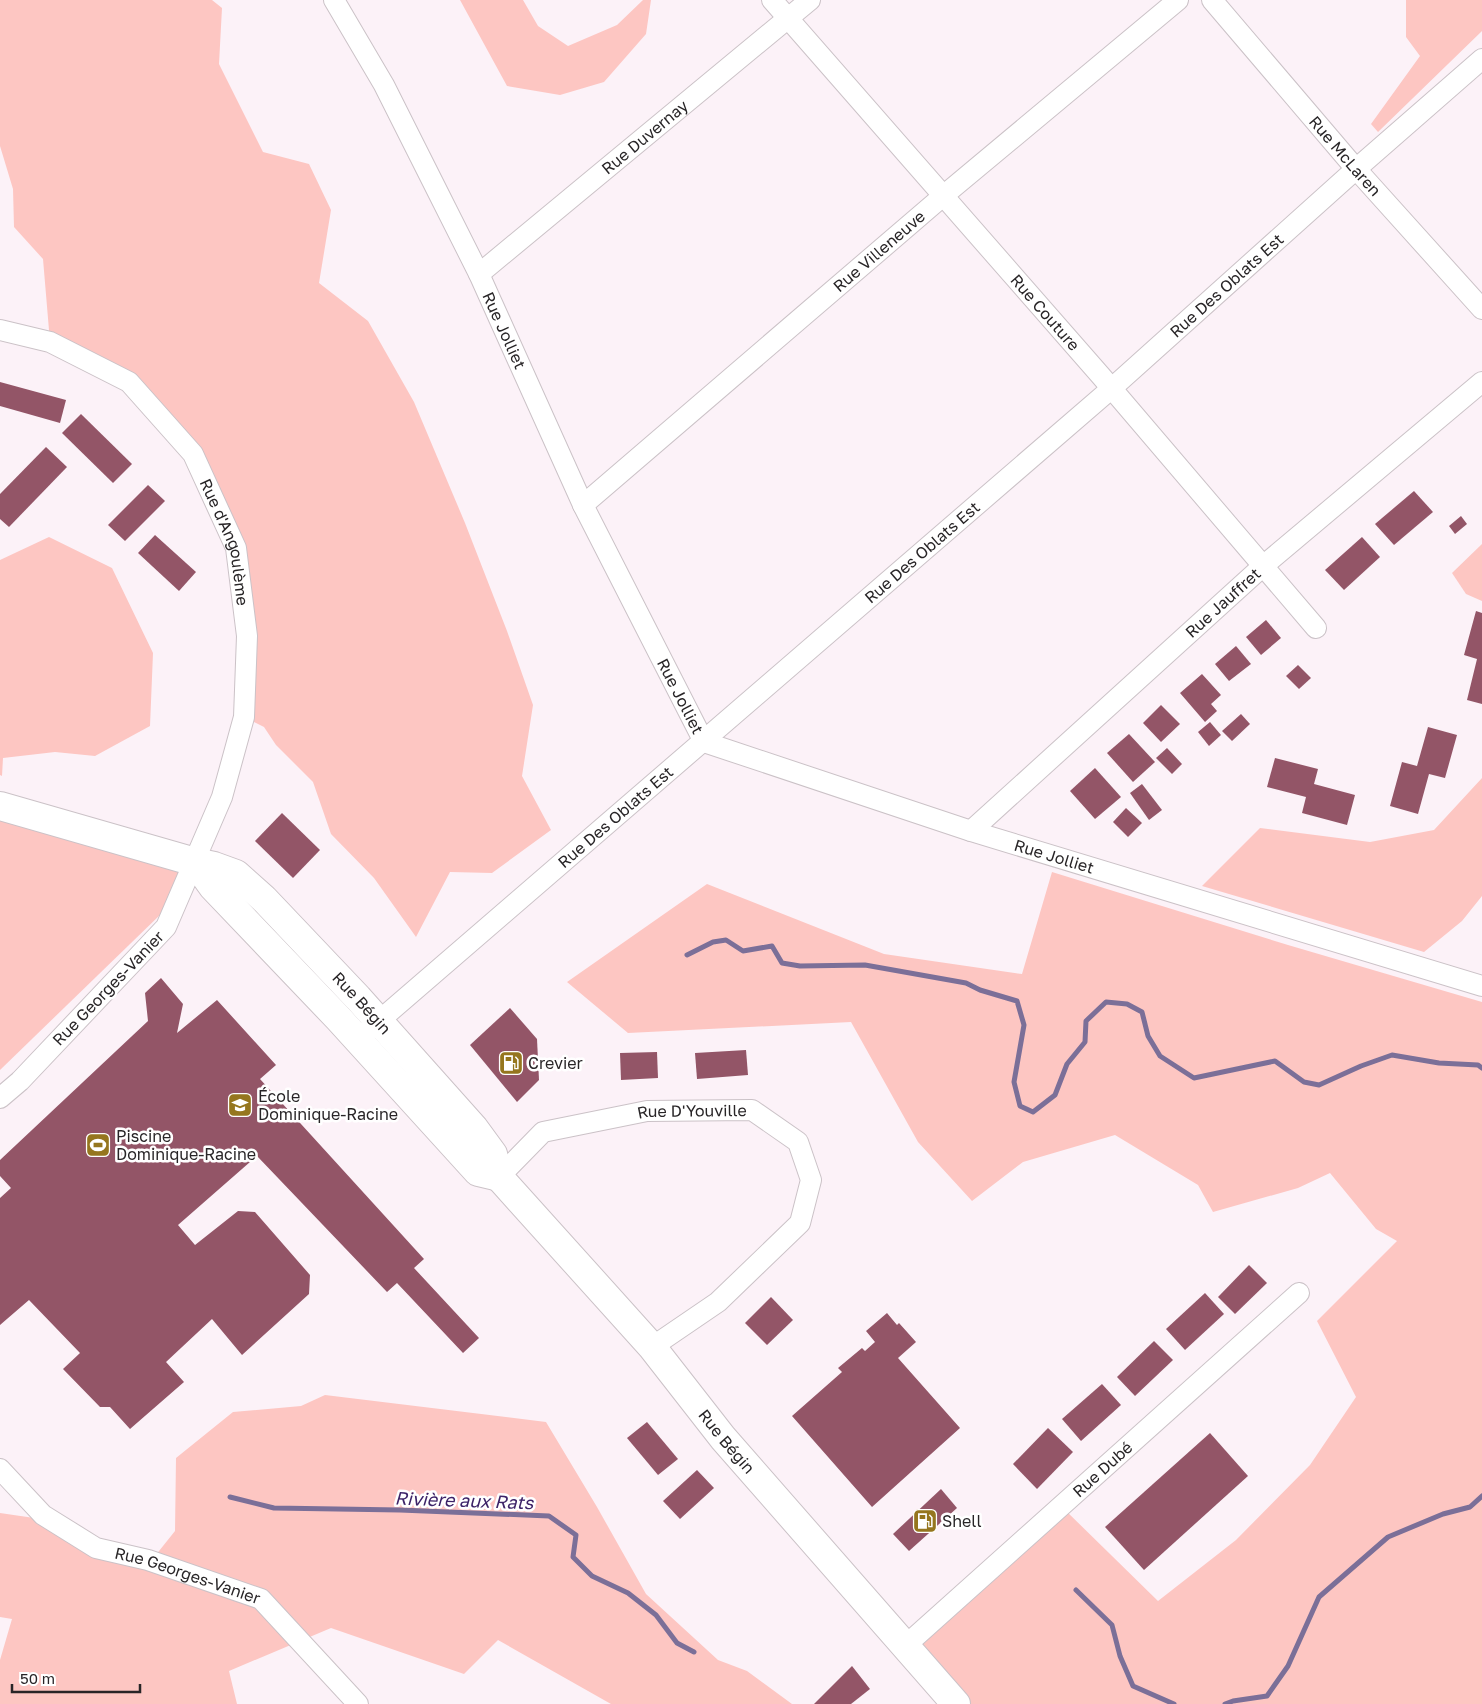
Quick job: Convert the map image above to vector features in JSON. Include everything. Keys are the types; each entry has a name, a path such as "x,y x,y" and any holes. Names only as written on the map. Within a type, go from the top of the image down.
{"street":[{"name":"Rue Jolliet","path":"334,0 384,86 480,274 583,505 704,742 971,830 1482,986"},
{"name":"Rue Couture","path":"772,0 1112,388 1316,628"},
{"name":"Rue Duvernay","path":"480,274 810,0"},
{"name":"Rue Villeneuve","path":"583,505 943,196 1178,0"},
{"name":"Rue McLaren","path":"1212,0 1356,169 1482,310"},
{"name":"Rue Des Oblats Est","path":"358,1040 1112,388 1356,169 1482,59"},
{"name":"Rue d'Angoulème","path":"0,330 50,342 129,382 193,454 236,548 247,636 244,717 222,797 195,862"},
{"name":"Rue Jauffret","path":"971,830 1263,566 1482,382"},
{"name":"Rue Bégin","path":"0,806 214,866 236,874 264,899 379,1022 474,1128 493,1154 499,1178 652,1347 723,1438 956,1704"},
{"name":"Rue Bégin","path":"195,862 213,887 358,1040 478,1172 499,1178"},
{"name":"Rue Georges-Vanier","path":"0,1098 20,1080 166,927 195,862"},
{"name":"Rue D'Youville","path":"499,1178 543,1132 647,1111 752,1110 798,1142 811,1180 800,1223 718,1302 652,1347"},
{"name":"Rue Dubé","path":"905,1646 1299,1293"},
{"name":"Rue Georges-Vanier","path":"0,1469 43,1515 96,1548 148,1560 261,1599 358,1704"}],"shaded area":[{"path":"0,0 212,0 222,8 219,64 263,152 309,164 331,210 319,283 368,321 414,402 465,523 507,631 533,705 522,776 551,830 492,873 450,872 416,937 374,878 331,834 313,782 276,745 264,727 244,717 236,548 193,454 129,382 50,342 43,259 14,227 13,189 0,146"},
{"path":"460,0 523,0 538,26 568,46 617,25 643,0 651,0 646,34 604,82 560,95 507,86"},
{"path":"1406,0 1482,0 1482,31 1378,132 1371,124 1420,56 1406,37"},
{"path":"49,537 112,568 153,653 150,726 95,756 55,752 3,758 2,776 0,775 0,560"},
{"path":"1482,544 1482,601 1466,594 1452,573"},
{"path":"1482,778 1482,896 1462,921 1424,952 1202,886 1260,828 1370,842 1434,830"},
{"path":"0,807 195,862 162,913 0,1070"},
{"path":"1052,872 1288,945 1482,1002 1482,1704 963,1704 905,1646 1061,1506 1158,1601 1236,1540 1310,1465 1356,1397 1317,1321 1397,1241 1376,1229 1330,1173 1298,1188 1213,1212 1198,1185 1115,1135 1023,1162 972,1201 918,1142 851,1022 628,1033 567,982 707,884 884,954 1022,974"},
{"path":"325,1395 546,1422 646,1594 718,1660 747,1671 792,1704 611,1704 498,1640 464,1674 331,1628 229,1671 237,1704 0,1704 0,1660 12,1619 0,1617 0,1513 41,1519 147,1566 175,1531 176,1458 233,1412 301,1406"}],"building":[{"path":"0,382 66,400 60,423 0,406"},
{"path":"81,414 132,464 113,483 62,433"},
{"path":"46,447 67,467 9,527 0,519 0,494"},
{"path":"148,485 165,501 125,541 108,525"},
{"path":"1414,491 1433,512 1394,545 1375,524"},
{"path":"1461,516 1467,524 1455,534 1449,526"},
{"path":"155,535 196,572 179,591 138,553"},
{"path":"1362,537 1380,557 1344,590 1325,570"},
{"path":"1476,611 1482,613 1482,704 1467,700 1477,659 1464,655"},
{"path":"1266,620 1281,638 1261,655 1246,637"},
{"path":"1236,646 1251,664 1229,681 1215,664"},
{"path":"1298,665 1311,678 1299,689 1286,676"},
{"path":"1202,674 1221,695 1211,704 1217,711 1205,722 1180,693"},
{"path":"1161,705 1180,724 1161,742 1143,723"},
{"path":"1241,714 1250,724 1232,741 1222,731"},
{"path":"1210,722 1221,735 1209,746 1198,732"},
{"path":"1428,727 1457,735 1445,778 1429,774 1418,814 1390,806 1402,762 1417,766"},
{"path":"1129,734 1155,762 1133,782 1107,753"},
{"path":"1167,748 1182,764 1172,774 1156,758"},
{"path":"1275,758 1318,769 1314,784 1355,795 1347,825 1302,813 1306,797 1267,787"},
{"path":"1095,768 1121,797 1095,819 1070,791"},
{"path":"1142,784 1162,810 1149,820 1130,793"},
{"path":"1126,808 1142,823 1128,837 1113,822"},
{"path":"282,813 320,850 293,878 255,841"},
{"path":"161,978 183,1004 177,1033 217,1000 276,1065 260,1079 424,1259 414,1268 479,1338 463,1353 397,1283 387,1292 257,1156 178,1225 195,1245 238,1211 255,1212 310,1275 309,1294 242,1355 212,1319 166,1362 184,1382 130,1429 110,1407 100,1407 63,1369 80,1353 29,1300 0,1325 0,1198 11,1188 0,1176 0,1160 148,1021 145,993"},
{"name":"Crevier","path":"510,1008 537,1039 539,1080 517,1102 470,1045"},
{"path":"746,1050 748,1075 697,1079 695,1053"},
{"path":"657,1052 658,1078 621,1080 620,1053"},
{"path":"1249,1265 1267,1283 1235,1314 1218,1297"},
{"path":"1205,1293 1224,1314 1185,1350 1166,1329"},
{"path":"771,1297 793,1320 767,1345 745,1323"},
{"path":"887,1313 916,1342 898,1358 960,1428 872,1507 792,1416 842,1372 838,1368 862,1348 865,1351 875,1342 866,1331"},
{"path":"1154,1341 1173,1360 1135,1396 1117,1377"},
{"path":"1102,1384 1121,1405 1081,1441 1062,1419"},
{"path":"647,1422 678,1459 658,1475 627,1438"},
{"path":"1048,1428 1073,1452 1037,1489 1013,1464"},
{"path":"1210,1433 1248,1476 1144,1570 1105,1527"},
{"path":"697,1470 714,1488 680,1519 663,1501"},
{"name":"Shell","path":"941,1489 957,1508 909,1551 893,1534"},
{"path":"852,1666 870,1689 851,1704 814,1704"}],"waterway":[{"name":"Rivière aux Rats","path":"687,955 713,942 726,940 743,951 772,946 782,963 800,966 865,965 966,983 980,990 1017,1001 1024,1025 1014,1082 1020,1106 1033,1112 1055,1095 1067,1064 1085,1042 1086,1021 1106,1002 1127,1004 1142,1012 1148,1036 1160,1056 1194,1078 1275,1061 1304,1082 1319,1085 1361,1066 1392,1055 1439,1063 1478,1065 1482,1068"},
{"name":"Rivière aux Rats","path":"1225,1704 1267,1696 1288,1666 1319,1597 1388,1537 1443,1514 1470,1507 1482,1496"},
{"name":"Rivière aux Rats","path":"230,1497 274,1508 400,1510 549,1516 576,1535 573,1557 592,1576 628,1593 656,1615 677,1643 694,1652"},
{"name":"Rivière aux Rats","path":"1076,1590 1112,1625 1120,1656 1133,1686 1174,1704"}],"place":[{"name":"Crevier","path":"511,1063"},
{"name":"École Dominique-Racine","path":"240,1105"},
{"name":"Piscine Dominique-Racine","path":"98,1145"},
{"name":"Shell","path":"925,1521"}]}
